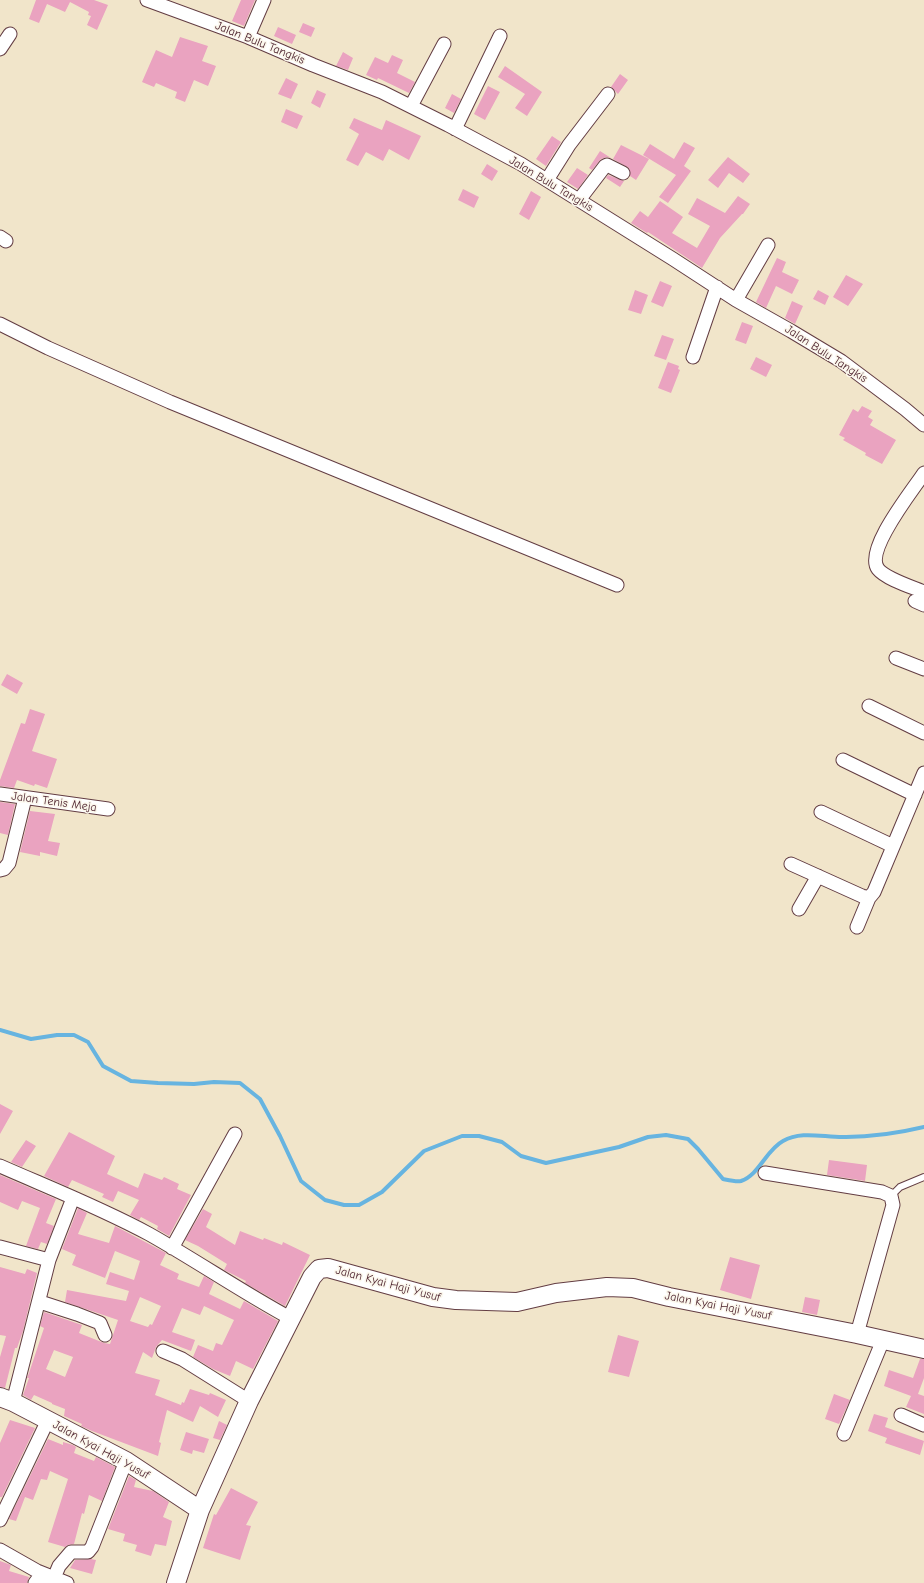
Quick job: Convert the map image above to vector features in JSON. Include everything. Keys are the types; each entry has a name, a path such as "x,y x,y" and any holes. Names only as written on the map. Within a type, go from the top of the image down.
{"street":[{"name":"Jalan Bulu Tangkis","path":"147,0 248,37 313,65 382,92 455,129 547,180 736,300 841,361 924,425"},
{"path":"248,37 264,0"},
{"path":"0,49 10,34"},
{"path":"455,129 500,36"},
{"path":"411,106 444,44"},
{"path":"547,180 569,145 608,94"},
{"path":"579,200 604,166 607,165 623,173"},
{"path":"736,300 768,245"},
{"path":"693,356 717,287"},
{"path":"0,324 48,348 170,402 618,585"},
{"path":"921,599 878,570 875,561 878,548 885,531 924,473"},
{"path":"896,658 924,669"},
{"path":"869,706 924,733"},
{"path":"843,760 914,795"},
{"path":"857,927 869,898 874,892 924,773"},
{"name":"Jalan Tenis Meja","path":"0,794 108,809"},
{"path":"0,870 4,869 9,863 25,798"},
{"path":"821,812 893,846"},
{"path":"791,864 869,898"},
{"path":"799,909 818,876"},
{"path":"172,1248 235,1134"},
{"path":"0,1166 113,1216 172,1248 260,1302 290,1318"},
{"path":"765,1173 882,1192 891,1196 893,1205 857,1334"},
{"path":"6,1399 40,1302 49,1260 73,1198"},
{"path":"0,1247 49,1260"},
{"name":"Jalan Kyai Haji Yusuf","path":"6,1399 126,1461 200,1510 249,1401 290,1318 314,1273 319,1269 325,1268 433,1297 456,1300 518,1302 590,1289 626,1287 924,1349"},
{"path":"40,1302 92,1319 101,1325 105,1335"},
{"path":"844,1434 883,1340"},
{"path":"163,1351 182,1359 249,1401"},
{"path":"901,1415 924,1424"},
{"path":"0,1520 48,1420"},
{"path":"35,1583 37,1579 54,1576 71,1552 88,1552 92,1546 126,1461"},
{"path":"176,1583 200,1510"},
{"path":"0,1550 37,1571 54,1576 67,1583"}],"lane":[{"path":"891,1196 900,1187 924,1177"}],"building":[{"path":"36,0 94,0 108,5 97,30 87,25 91,16 88,15 89,12 70,2 65,12 47,4 39,23 29,19"},
{"path":"241,0 255,0 244,26 232,21"},
{"path":"303,23 315,28 311,37 299,32"},
{"path":"278,27 296,35 292,44 274,36"},
{"path":"180,37 208,46 202,61 216,66 208,86 194,80 185,102 175,98 177,92 156,83 154,87 142,82 156,50 172,57"},
{"path":"343,52 353,58 348,70 336,66"},
{"path":"392,55 403,60 397,73 415,82 409,93 378,78 377,80 366,75 375,57 388,63"},
{"path":"505,66 542,92 527,116 515,108 525,94 498,77"},
{"path":"620,74 628,80 618,94 611,87"},
{"path":"286,78 298,84 291,99 278,94"},
{"path":"488,86 500,92 485,120 474,114"},
{"path":"317,90 326,94 320,108 311,103"},
{"path":"452,94 461,99 454,113 445,108"},
{"path":"286,109 303,116 297,129 281,122"},
{"path":"354,118 382,130 386,120 421,136 409,160 389,149 383,161 366,152 358,166 346,160 359,134 349,128"},
{"path":"552,136 561,142 546,166 536,159"},
{"path":"684,142 695,148 684,166 691,171 668,203 659,197 676,175 643,155 650,144 674,159"},
{"path":"621,145 649,159 636,180 630,176 629,168 613,159"},
{"path":"600,151 611,158 607,157 601,159 592,170 589,168"},
{"path":"728,157 750,174 743,183 729,173 718,188 708,180"},
{"path":"487,164 498,171 492,181 481,174"},
{"path":"577,168 588,175 578,189 567,182"},
{"path":"608,175 624,181 620,187 606,178"},
{"path":"463,189 479,197 474,208 458,200"},
{"path":"531,191 541,197 529,220 519,214"},
{"path":"738,196 750,204 743,214 720,238 702,268 648,232 647,233 631,223 640,211 648,217 660,201 683,217 672,233 697,248 710,226 688,214 697,198 725,213"},
{"path":"777,258 786,262 782,272 799,280 792,294 776,286 766,308 756,302"},
{"path":"846,275 863,284 848,306 833,297"},
{"path":"660,281 672,286 663,307 651,302"},
{"path":"635,290 648,295 641,314 628,310"},
{"path":"818,290 829,296 825,305 813,299"},
{"path":"792,301 803,306 795,324 785,318"},
{"path":"742,322 753,326 746,344 735,340"},
{"path":"662,335 674,339 666,360 654,356"},
{"path":"756,357 772,365 766,377 750,369"},
{"path":"668,362 679,366 678,369 680,370 671,393 658,388"},
{"path":"862,406 872,411 868,417 873,420 870,425 896,440 882,464 865,455 866,453 843,440 845,438 839,435 853,409 858,412"},
{"path":"7,674 23,683 17,694 1,685"},
{"path":"30,709 45,714 32,751 57,759 47,788 35,784 34,786 17,780 14,788 0,786 0,780 21,723 25,724"},
{"path":"0,802 15,804 8,835 0,833"},
{"path":"30,811 55,814 48,841 60,843 57,856 40,852 40,856 20,852"},
{"path":"0,1104 13,1111 0,1134"},
{"path":"69,1132 115,1156 107,1174 138,1188 144,1173 162,1180 164,1177 179,1184 177,1189 191,1195 169,1236 157,1229 158,1226 141,1217 139,1220 130,1215 139,1200 118,1191 113,1202 102,1197 104,1194 72,1180 68,1187 44,1176"},
{"path":"26,1140 36,1146 22,1167 11,1162"},
{"path":"829,1160 867,1165 865,1181 827,1175"},
{"path":"0,1175 56,1199 46,1223 54,1226 47,1244 41,1242 38,1249 26,1246 40,1208 22,1201 18,1210 0,1202"},
{"path":"78,1208 87,1213 78,1234 109,1243 115,1226 166,1253 160,1265 179,1274 177,1279 199,1287 204,1276 214,1282 209,1294 240,1309 244,1301 278,1321 253,1369 236,1361 230,1376 213,1369 193,1357 198,1345 213,1351 216,1343 222,1345 234,1320 204,1306 200,1315 182,1308 172,1332 195,1340 191,1351 162,1340 156,1347 152,1358 143,1352 135,1373 160,1380 155,1395 181,1405 182,1402 184,1403 190,1389 209,1395 210,1393 226,1400 218,1417 200,1406 193,1422 167,1410 159,1442 161,1443 158,1456 81,1426 82,1424 64,1416 65,1409 52,1403 34,1395 31,1400 23,1395 29,1378 27,1378 44,1328 40,1326 44,1312 82,1325 79,1333 110,1344 118,1320 65,1302 67,1290 126,1301 129,1291 106,1284 110,1272 134,1280 140,1261 115,1251 105,1278 72,1265 76,1255 62,1249","holes":["140,1297 161,1306 152,1325 150,1324 148,1327 130,1321","54,1350 73,1357 65,1377 46,1369"]},
{"path":"203,1209 212,1214 206,1227 235,1245 240,1231 263,1240 264,1238 282,1245 283,1242 310,1255 285,1306 245,1283 246,1281 224,1270 227,1264 198,1246 185,1240"},
{"path":"730,1257 760,1265 751,1299 720,1290"},
{"path":"0,1267 25,1274 27,1269 37,1273 23,1331 17,1348 15,1348 5,1388 0,1387 0,1357 6,1336 0,1335"},
{"path":"805,1297 820,1300 817,1315 802,1312"},
{"path":"618,1335 639,1341 629,1377 608,1372"},
{"path":"920,1359 924,1359 924,1378 918,1394 924,1396 924,1414 906,1407 911,1396 884,1386 889,1370 913,1378"},
{"path":"834,1394 850,1400 839,1424 825,1419"},
{"path":"874,1414 888,1418 885,1427 924,1441 920,1455 885,1443 887,1438 868,1431"},
{"path":"10,1420 35,1428 2,1497 0,1497 0,1443"},
{"path":"219,1421 227,1425 220,1440 213,1438"},
{"path":"186,1432 209,1439 204,1453 193,1450 192,1454 180,1450"},
{"path":"48,1439 63,1445 63,1442 73,1445 76,1447 74,1453 94,1461 96,1457 115,1467 102,1501 89,1495 84,1514 82,1513 74,1544 65,1547 48,1542 68,1479 50,1471 47,1480 41,1479 33,1500 25,1497 16,1521 9,1519"},
{"path":"129,1476 136,1480 134,1487 153,1491 169,1502 163,1517 172,1521 166,1546 155,1544 151,1556 135,1551 137,1545 123,1541 125,1534 108,1529"},
{"path":"231,1488 258,1502 246,1525 251,1526 240,1560 203,1548 214,1514 216,1515"},
{"path":"75,1560 96,1560 92,1574 70,1568"},
{"path":"0,1561 11,1565 9,1571 29,1577 27,1583 0,1583"}],"waterway":[{"path":"0,1030 31,1039 57,1035 74,1035 88,1042 103,1066 131,1081 194,1084 214,1082 240,1083 260,1099 280,1136 301,1181 325,1200 344,1205 359,1205 382,1192 424,1151 462,1136 479,1136 502,1142 521,1156 546,1163 619,1147 648,1137 666,1135 688,1139 723,1179 741,1181 753,1173 777,1145 790,1138 806,1135 838,1137 866,1136 895,1133 924,1127"}]}
